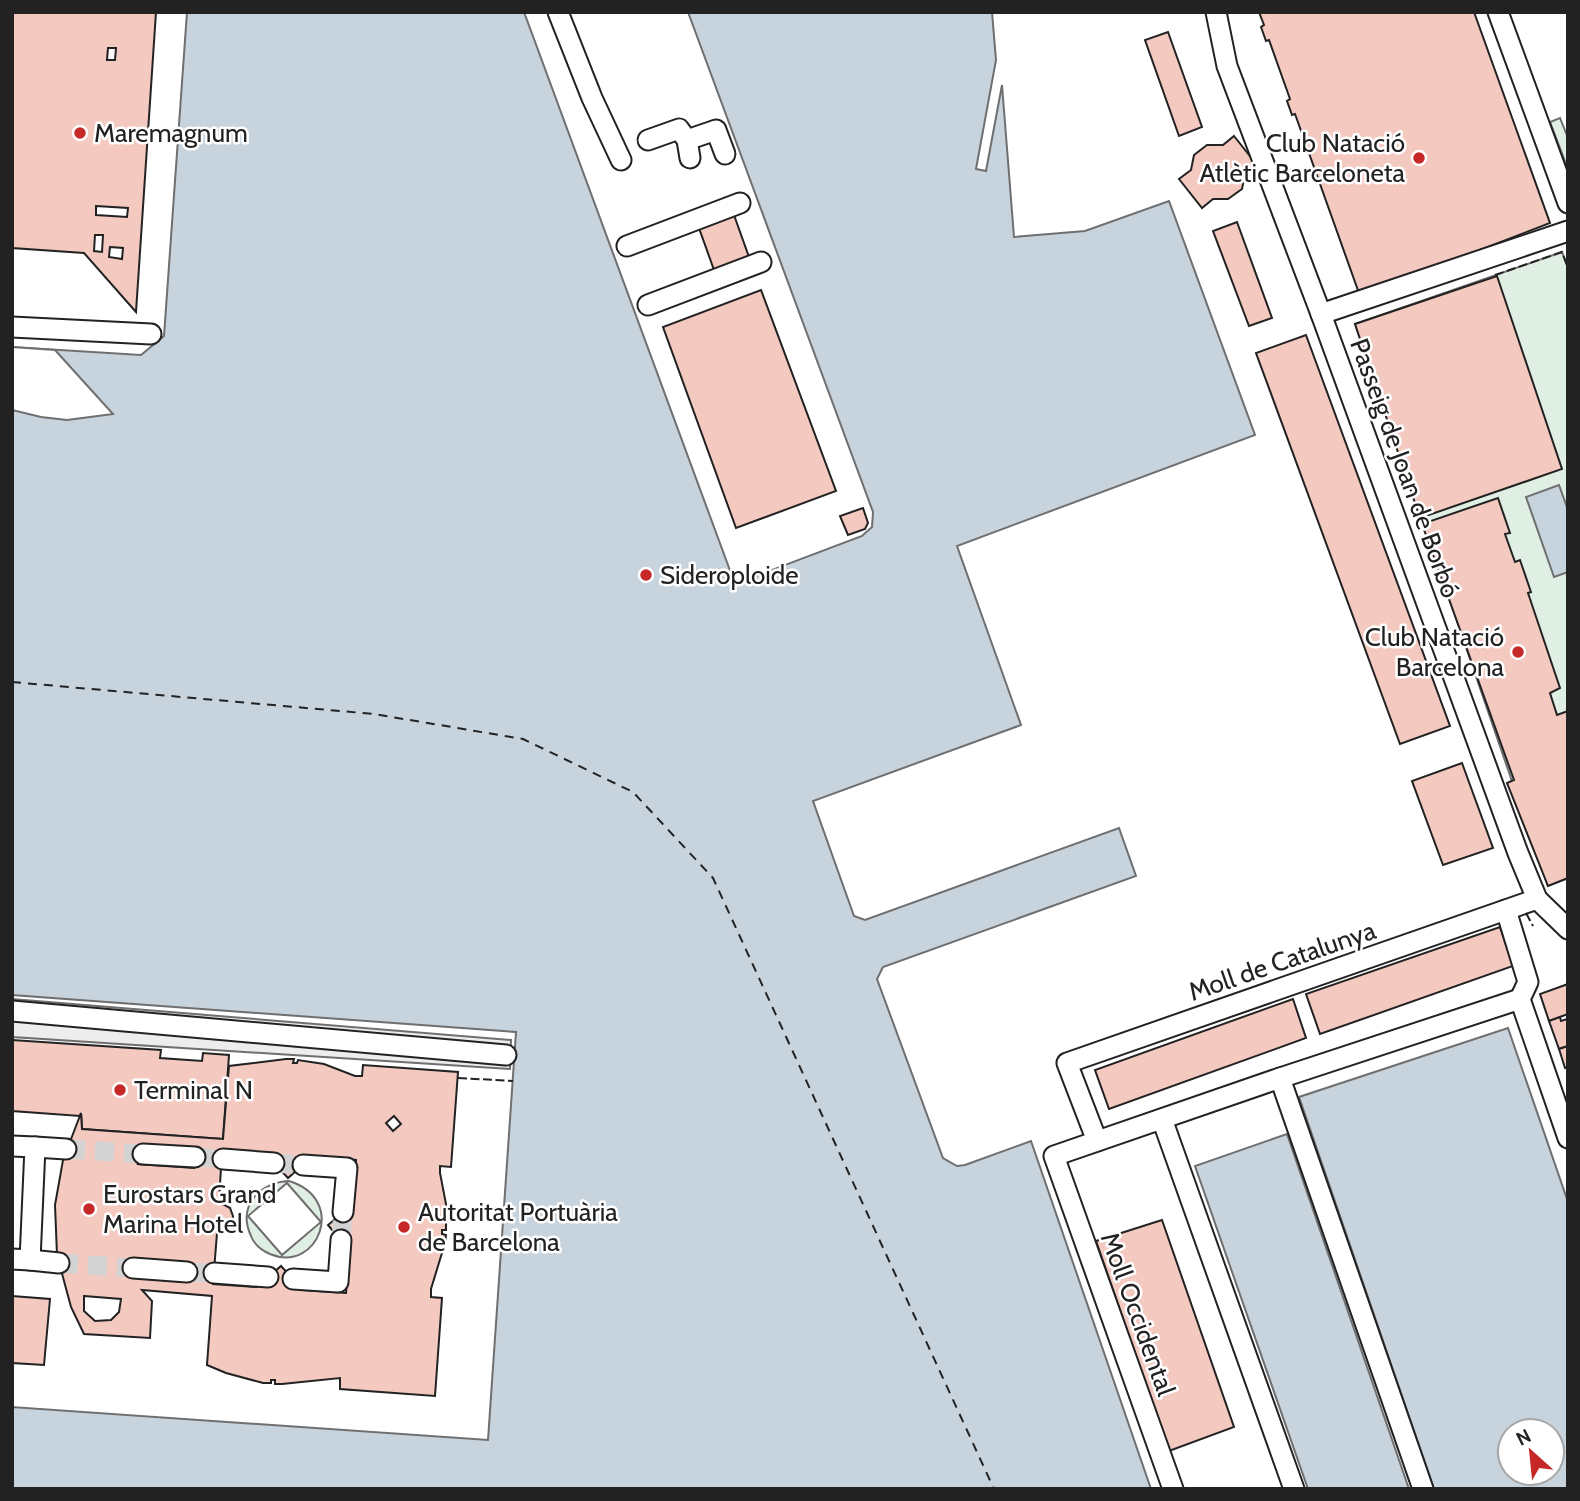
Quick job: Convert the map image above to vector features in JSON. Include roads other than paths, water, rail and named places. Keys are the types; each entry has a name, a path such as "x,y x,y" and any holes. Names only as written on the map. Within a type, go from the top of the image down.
{"street":[{"path":"558,12 592,98 621,160"},
{"name":"Passeig de Joan de Borbó","path":"1216,12 1227,66 1321,314 1518,853 1537,899 1568,929"},
{"path":"1498,12 1568,203"},
{"path":"648,140 679,129 688,149 716,130 725,154"},
{"path":"627,246 740,203"},
{"path":"1321,314 1568,231"},
{"path":"649,304 761,262"},
{"path":"12,327 151,334"},
{"name":"Moll de Catalunya","path":"1097,1141 1067,1063 1537,899"},
{"path":"1510,909 1528,982 1520,999 1568,1138"},
{"path":"1097,1141 1520,999"},
{"path":"12,1011 506,1055"},
{"path":"1280,1078 1423,1489"},
{"path":"1162,1119 1294,1489"},
{"name":"Moll Occidental","path":"1097,1141 1054,1156 1172,1489"},
{"path":"12,1146 66,1149"},
{"path":"35,1147 21,1259 59,1263"},
{"path":"143,1154 195,1157"},
{"path":"223,1159 274,1163"},
{"path":"303,1165 347,1168 343,1212"},
{"path":"293,1279 338,1282 341,1240"},
{"path":"133,1268 187,1272"},
{"path":"214,1273 268,1277"}],"tunnel":[{"path":"66,1149 143,1154"},
{"path":"195,1157 223,1159"},
{"path":"274,1163 303,1165"},
{"path":"341,1240 343,1212"},
{"path":"59,1263 133,1268"},
{"path":"187,1272 214,1273"}],"place":[{"name":"Maremagnum","path":"80,133"},
{"name":"Club Natació Atlètic Barceloneta","path":"1419,158"},
{"name":"Sideroploide","path":"646,575"},
{"name":"Club Natació Barcelona","path":"1518,652"},
{"name":"Terminal N","path":"120,1090"},
{"name":"Eurostars Grand Marina Hotel","path":"89,1209"},
{"name":"Autoritat Portuària de Barcelona","path":"404,1227"}]}
